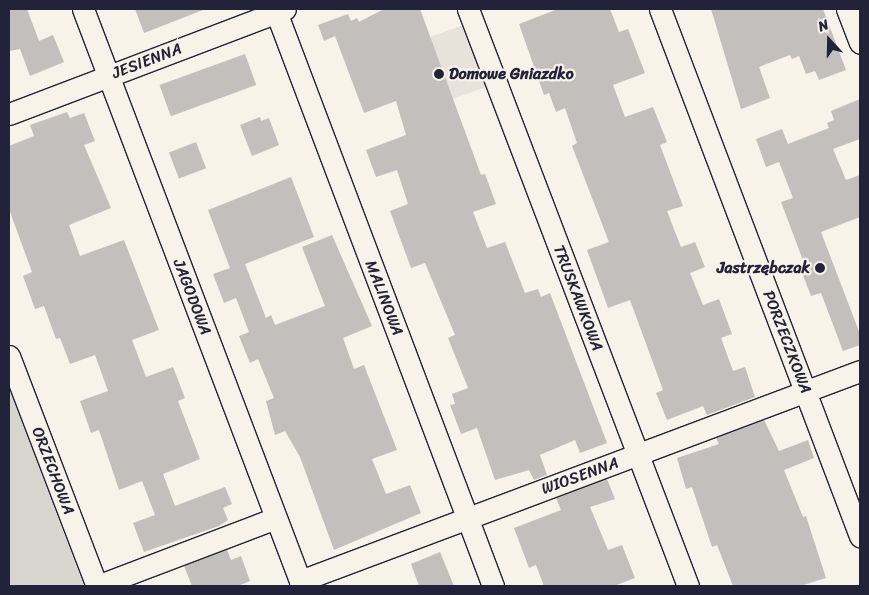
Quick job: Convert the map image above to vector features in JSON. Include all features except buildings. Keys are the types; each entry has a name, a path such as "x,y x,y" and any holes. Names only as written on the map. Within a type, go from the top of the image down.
{"street":[{"name":"JAGODOWA","path":"82,9 301,584"},
{"name":"TRUSKAWKOWA","path":"468,9 688,586"},
{"name":"PORZECZKOWA","path":"660,9 860,536"},
{"path":"847,9 860,43"},
{"name":"JESIENNA","path":"9,114 279,10"},
{"name":"MALINOWA","path":"279,10 493,586"},
{"name":"ORZECHOWA","path":"9,356 97,586"},
{"name":"WIOSENNA","path":"301,584 467,519 860,371"},
{"path":"97,586 276,518"}],"shaded area":[{"name":"Domowe Gniazdko","path":"463,25 486,87 410,114 388,52"},
{"path":"9,388 84,586 9,586"}],"place":[{"name":"Domowe Gniazdko","path":"439,74"},
{"name":"Jastrzębczak","path":"820,268"}]}
